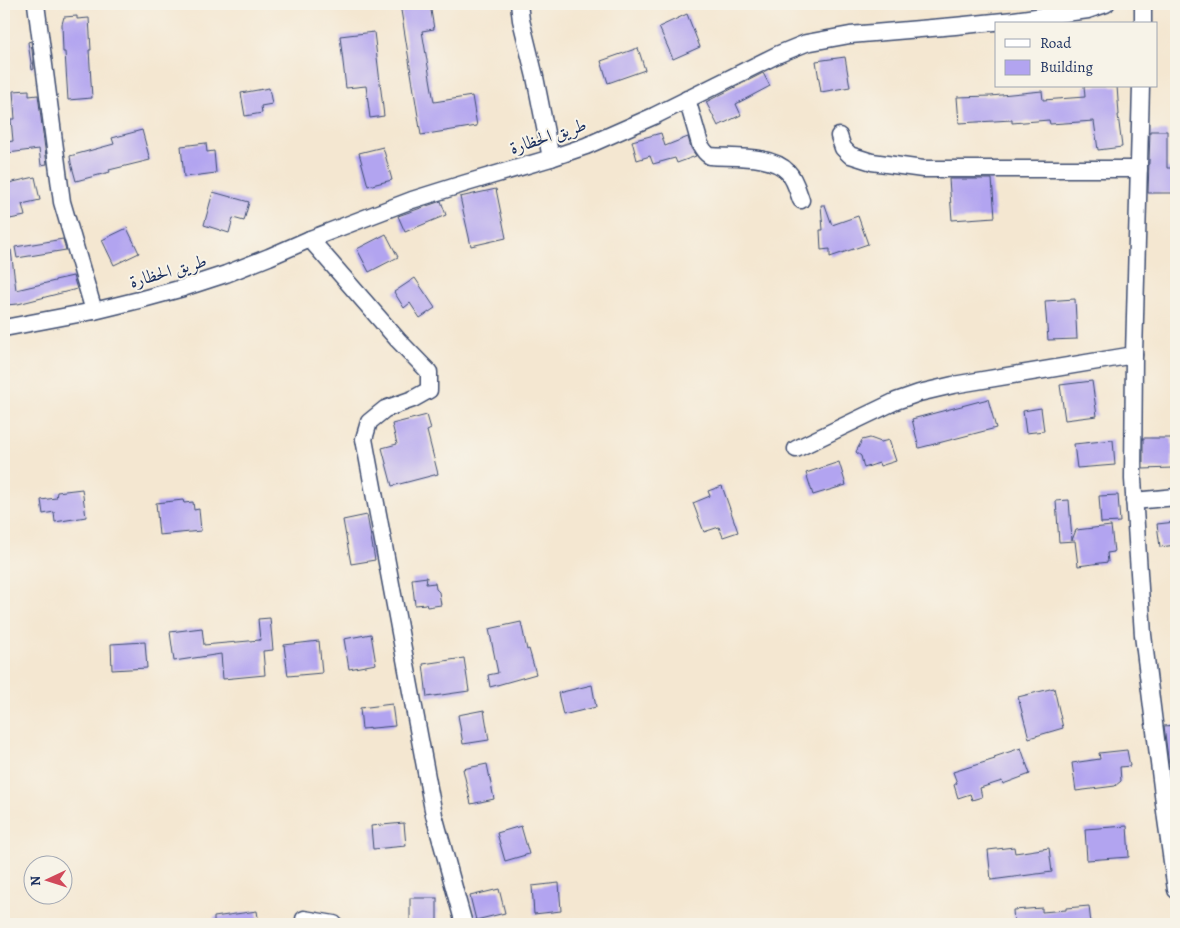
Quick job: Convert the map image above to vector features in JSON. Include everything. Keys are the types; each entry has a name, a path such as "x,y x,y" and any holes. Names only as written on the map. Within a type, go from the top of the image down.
{"street":[{"path":"36,4 62,202 94,311"},
{"path":"519,4 551,158"},
{"name":"طريق الحظارة","path":"4,328 94,311 183,288 226,274 310,238 412,200 586,146 620,132 779,54 806,43 850,35 1014,20 1088,10 1106,4"},
{"path":"1142,22 1143,4"},
{"path":"1141,88 1134,355 1133,479 1143,635 1166,819 1175,865 1176,890"},
{"path":"686,99 700,144 706,154 710,156 774,162 789,173 801,200"},
{"path":"839,136 843,148 850,155 872,162 923,169 1138,169"},
{"path":"310,238 398,340 429,372 429,390 414,399 385,409 369,422 364,439 434,815 464,924"},
{"path":"796,449 896,401 919,393 953,385 1134,355"},
{"path":"1134,501 1176,497"},
{"path":"305,924 304,918 334,924"}],"building":[{"path":"400,4 430,4 434,29 422,31 434,102 472,96 477,126 421,135"},
{"path":"687,14 700,47 673,59 659,27"},
{"path":"77,16 77,19 89,18 92,98 68,100 62,24 64,17"},
{"path":"374,32 384,116 370,118 366,86 346,88 340,36"},
{"path":"31,41 34,69 32,70 28,42"},
{"path":"638,48 645,70 608,83 601,61"},
{"path":"845,57 850,87 821,92 816,61"},
{"path":"763,73 770,86 736,104 741,115 718,126 706,102"},
{"path":"269,88 272,104 261,106 262,113 245,116 241,93"},
{"path":"1084,88 1117,88 1122,147 1098,150 1094,121 1050,124 1049,120 1012,123 1012,120 959,123 957,97 1042,91 1043,100 1085,97"},
{"path":"29,90 29,96 38,95 47,164 41,165 39,149 8,153 7,142 13,141 11,119 15,119 13,91"},
{"path":"142,130 150,160 109,170 110,172 76,181 70,156 114,144 112,138"},
{"path":"1150,131 1167,131 1167,168 1176,168 1176,193 1148,193"},
{"path":"661,133 665,146 688,137 691,148 696,156 677,163 675,158 653,164 650,156 637,160 632,141"},
{"path":"206,143 207,152 214,151 216,173 184,177 181,146"},
{"path":"383,147 392,180 368,186 359,153"},
{"path":"35,177 40,200 22,204 25,216 10,219 4,184"},
{"path":"949,179 992,179 995,217 952,220"},
{"path":"496,189 506,238 471,246 460,197"},
{"path":"213,192 249,202 244,221 233,218 229,233 204,225"},
{"path":"441,201 446,215 405,232 398,216"},
{"path":"821,205 825,205 832,225 858,216 868,244 830,257 830,249 821,250 820,230 823,230"},
{"path":"127,228 139,253 114,265 102,240"},
{"path":"386,234 398,257 369,272 357,249"},
{"path":"63,239 66,250 17,258 15,247"},
{"path":"11,250 16,290 73,276 77,289 18,304 5,305 4,251"},
{"path":"415,278 435,308 420,318 410,303 404,308 394,292"},
{"path":"1075,299 1077,339 1048,340 1045,301"},
{"path":"1092,381 1097,416 1065,420 1060,385"},
{"path":"988,399 996,428 919,448 912,419"},
{"path":"1041,408 1044,431 1026,433 1023,411"},
{"path":"427,415 431,429 427,431 438,474 392,486 382,448 397,444 392,424"},
{"path":"870,438 881,442 889,440 896,461 880,466 879,463 864,468 861,456 856,452 862,440"},
{"path":"1143,438 1172,438 1172,468 1143,469"},
{"path":"1113,440 1115,465 1077,468 1074,444"},
{"path":"839,462 846,485 813,495 806,473"},
{"path":"722,486 738,532 723,537 719,527 704,532 693,503 710,496 708,491"},
{"path":"82,489 86,517 55,522 54,512 43,514 41,500 56,498 57,492"},
{"path":"1118,495 1120,522 1101,523 1099,496"},
{"path":"183,500 184,503 193,502 194,510 199,509 201,531 159,535 156,503"},
{"path":"1069,500 1072,540 1076,530 1111,526 1114,552 1107,553 1108,562 1078,566 1075,541 1059,542 1056,501"},
{"path":"367,515 375,560 351,564 343,520"},
{"path":"1176,522 1176,545 1160,547 1157,524"},
{"path":"427,577 426,584 435,583 441,605 427,607 426,604 415,605 412,579"},
{"path":"270,618 273,650 263,651 265,675 223,679 221,654 174,661 170,632 202,628 204,645 260,640 258,619"},
{"path":"521,622 527,650 529,649 536,674 490,687 488,675 498,673 489,629"},
{"path":"371,634 376,664 349,669 344,639"},
{"path":"319,641 322,673 288,676 284,645"},
{"path":"145,642 147,668 112,670 111,644"},
{"path":"464,658 469,691 427,697 423,664"},
{"path":"592,685 596,707 563,715 558,693"},
{"path":"1054,688 1063,728 1029,738 1018,697"},
{"path":"392,704 395,726 362,729 360,708"},
{"path":"484,710 489,740 463,744 458,715"},
{"path":"1176,725 1176,765 1169,766 1164,726"},
{"path":"1021,748 1030,774 1003,784 1002,781 980,788 982,797 972,800 970,794 958,798 954,785 957,783 953,772 995,759 994,757"},
{"path":"1127,750 1130,766 1120,767 1121,781 1115,786 1076,791 1072,763 1100,759 1099,753"},
{"path":"487,764 494,799 471,804 463,769"},
{"path":"404,823 406,846 373,849 371,826"},
{"path":"521,826 529,854 505,861 497,833"},
{"path":"1127,826 1129,857 1087,860 1085,829"},
{"path":"1014,847 1015,853 1049,848 1052,872 991,880 988,850"},
{"path":"559,883 561,911 534,914 532,886"},
{"path":"499,889 505,913 476,920 470,896"},
{"path":"410,898 437,898 437,924 410,924"},
{"path":"1089,906 1091,924 1014,924 1013,910 1042,908 1042,912"},
{"path":"257,911 259,924 214,924 214,917"}]}
